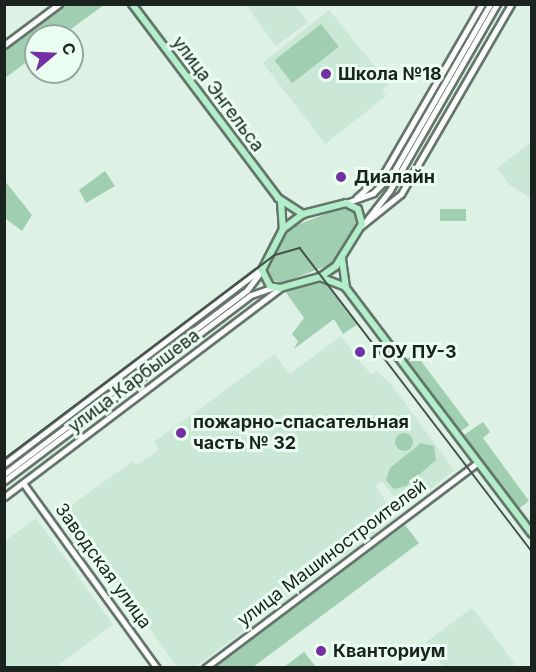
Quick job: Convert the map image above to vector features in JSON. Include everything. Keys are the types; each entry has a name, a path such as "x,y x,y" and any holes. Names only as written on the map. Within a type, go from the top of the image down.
{"main road":[{"name":"улица Энгельса","path":"132,4 280,201 303,214"},
{"path":"280,201 283,229"},
{"path":"346,203 358,209 362,225"},
{"name":"улица Карбышева","path":"262,268 283,229 303,214 346,203"},
{"name":"улица Карбышева","path":"277,288 320,277 342,259 362,225"},
{"path":"342,259 346,288 531,534"},
{"path":"262,268 277,288"},
{"path":"320,277 346,288"}],"street":[{"path":"4,45 59,4"},
{"name":"улица Карбышева","path":"346,203 384,173 482,4"},
{"name":"улица Карбышева","path":"346,203 373,193 393,173 490,4"},
{"name":"улица Карбышева","path":"362,225 390,190 497,4"},
{"name":"улица Карбышева","path":"362,225 401,194 511,4"},
{"name":"улица Карбышева","path":"4,464 262,268"},
{"name":"улица Карбышева","path":"4,474 247,290 262,268"},
{"name":"улица Карбышева","path":"4,481 251,295 277,288"},
{"name":"улица Карбышева","path":"4,497 277,288"},
{"name":"улица Машиностроителей","path":"205,668 477,462"},
{"name":"Заводская улица","path":"23,483 158,668"}],"shaded area":[{"path":"67,5 104,5 78,24 41,24"},
{"path":"246,5 295,5 308,22 276,46"},
{"name":"Школа №18","path":"329,10 389,84 382,90 386,96 325,144 263,63"},
{"path":"321,24 339,47 292,83 275,60"},
{"path":"24,37 24,64 5,78 5,51"},
{"path":"531,142 531,199 510,185 497,168"},
{"path":"105,171 115,186 86,203 79,190"},
{"path":"4,180 32,215 22,231 5,218"},
{"path":"343,207 355,212 357,225 334,263 282,283 268,278 268,262 292,227"},
{"path":"440,209 466,209 466,221 440,221"},
{"path":"324,281 358,324 343,334 334,319 294,349 298,341 292,334 304,318 285,291"},
{"path":"341,336 371,375 376,371 390,383 454,470 404,510 382,481 375,486 397,517 195,667 177,667 65,510 133,461 137,465 159,450 154,442 275,354 290,374"},
{"path":"415,353 469,425 460,432 405,360"},
{"path":"483,422 490,432 483,438 529,501 517,510 464,435"},
{"path":"404,433 410,436 413,442 410,448 404,451 398,448 395,442 398,436"},
{"path":"421,443 434,446 436,460 406,486 394,489 386,480 390,468"},
{"path":"36,518 113,625 55,667 5,667 5,541"},
{"path":"405,525 419,543 253,667 214,667"},
{"path":"472,608 515,664 510,667 443,667 425,643"},
{"path":"304,652 316,667 284,667"}],"tram line":[{"path":"4,459 275,255 300,248 532,551"}],"place":[{"name":"Школа №18","path":"326,74"},
{"name":"Диалайн","path":"341,177"},
{"name":"ГОУ ПУ-3","path":"360,352"},
{"name":"пожарно-спасательная часть № 32","path":"181,433"},
{"name":"Кванториум","path":"321,651"}]}
